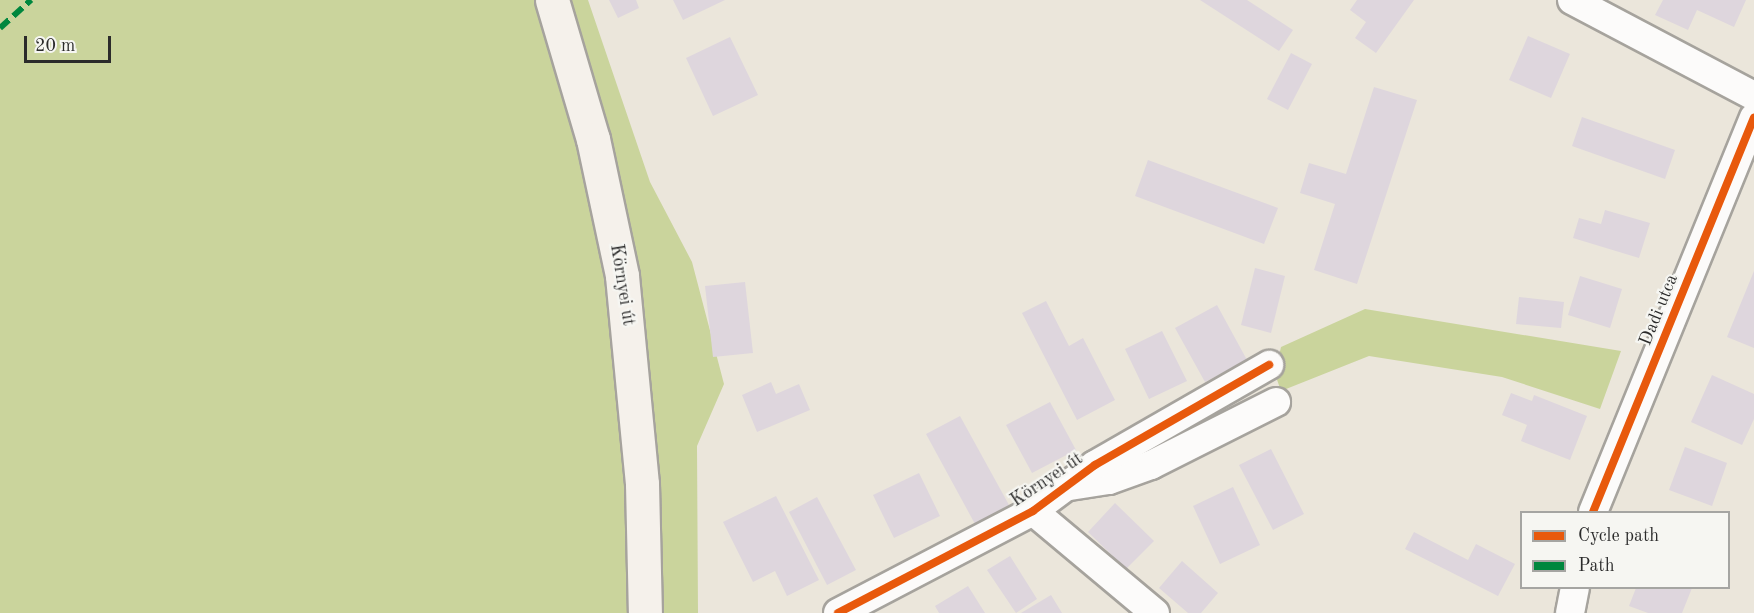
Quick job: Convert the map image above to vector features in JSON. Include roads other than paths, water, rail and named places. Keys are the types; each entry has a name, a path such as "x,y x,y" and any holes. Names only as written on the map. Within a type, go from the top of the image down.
{"main road":[{"name":"Környei út","path":"552,0 593,139 623,286 642,484 645,613"}],"street":[{"path":"1572,0 1754,96"},
{"name":"Dadi utca","path":"1594,511 1754,118"},
{"name":"Környei út","path":"838,613 1033,511 1095,465 1269,365"},
{"name":"Környei út","path":"1065,487 1109,480 1151,465 1276,402"},
{"path":"1033,511 1155,613"},
{"path":"1570,613 1575,589"}]}
